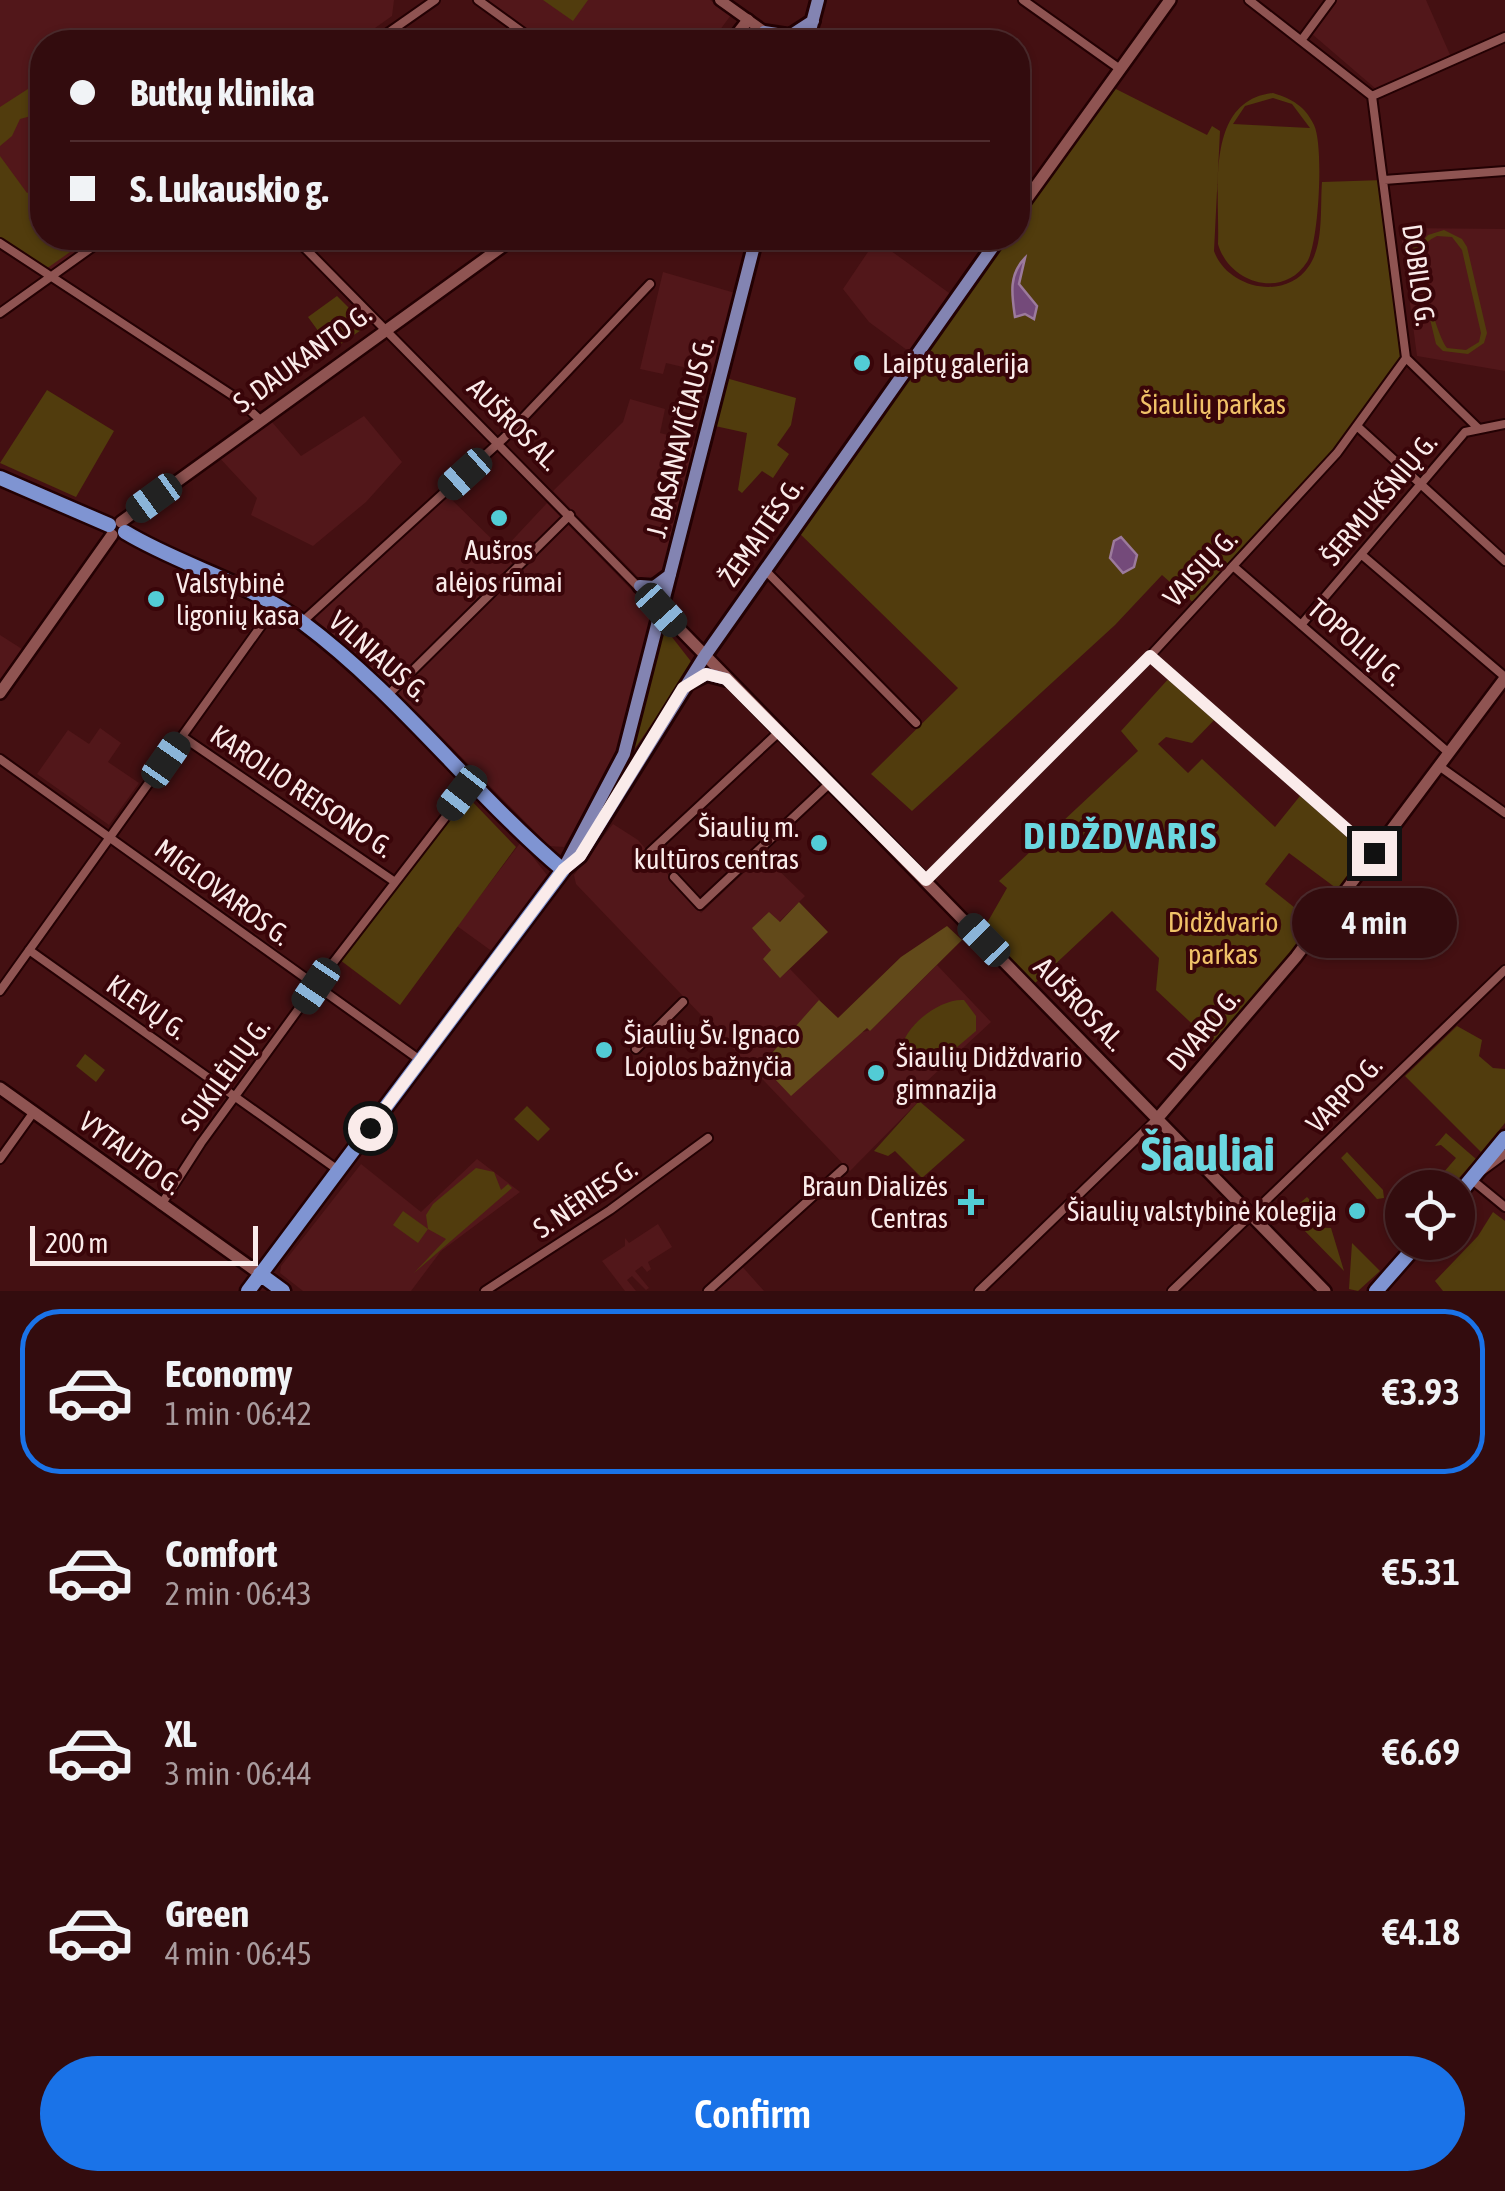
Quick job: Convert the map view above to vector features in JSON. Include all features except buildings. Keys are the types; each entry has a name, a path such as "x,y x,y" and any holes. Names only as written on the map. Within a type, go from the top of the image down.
{"highway":[{"name":"VILNIAUS G.","path":"0,478 117,528 276,605 302,622 389,694 563,870"},
{"name":"ŽEMAITĖS G.","path":"248,1291 563,870"},
{"path":"1475,1174 1505,1138"},
{"path":"1376,1291 1403,1260"},
{"name":"VYTAUTO G.","path":"260,1274 283,1291"}],"main road":[{"path":"810,30 818,0"},
{"path":"1030,194 1170,0"},
{"path":"740,30 748,20"},
{"path":"799,30 812,21"},
{"name":"S. DAUKANTO G.","path":"0,693 117,528 260,419 497,250"},
{"name":"J. BASANAVIČIAUS G.","path":"563,870 624,754 753,250"},
{"name":"ŽEMAITĖS G.","path":"563,870 580,856 704,656 991,250"},
{"path":"640,586 654,586 670,576"},
{"name":"AUŠROS AL.","path":"661,610 1325,1291"},
{"path":"683,688 706,674 726,679"},
{"name":"DVARO G.","path":"1157,1119 1256,1006 1505,678"},
{"name":"VYTAUTO G.","path":"0,1088 260,1274"}],"street":[{"path":"392,30 434,0"},
{"path":"478,0 519,30"},
{"path":"720,0 761,30"},
{"path":"1023,0 1120,69"},
{"path":"1248,0 1303,38 1372,96 1505,37"},
{"path":"1303,38 1331,0"},
{"name":"DOBILO G.","path":"1372,96 1406,358 1478,430"},
{"path":"1384,180 1505,171"},
{"path":"0,243 238,399 260,419"},
{"path":"0,313 88,250"},
{"name":"AUŠROS AL.","path":"307,250 661,610"},
{"path":"302,622 499,443 650,284"},
{"name":"VAISIŲ G.","path":"926,880 1150,656 1233,566 1358,427 1406,358"},
{"name":"ŠERMUKŠNIŲ G.","path":"1301,625 1465,432 1505,424"},
{"path":"1358,427 1505,561"},
{"path":"389,694 570,516"},
{"path":"1362,555 1505,678"},
{"name":"TOPOLIŲ G.","path":"1233,566 1449,753"},
{"path":"764,570 916,724"},
{"path":"0,990 276,605"},
{"path":"1150,656 1374,853"},
{"path":"650,852 779,732"},
{"name":"KAROLIO REISONO G.","path":"183,736 394,882"},
{"name":"MIGLOVAROS G.","path":"0,759 420,1060"},
{"path":"1439,766 1505,813"},
{"name":"SUKILĖLIŲ G.","path":"162,1206 316,986 474,781"},
{"path":"674,877 700,905 830,783"},
{"name":"KLEVŲ G.","path":"29,950 338,1170"},
{"name":"VARPO G.","path":"1172,1291 1505,970"},
{"path":"636,1050 683,1002"},
{"path":"0,1159 33,1113"},
{"name":"DVARO G.","path":"979,1291 1157,1119"},
{"name":"S. NĖRIES G.","path":"485,1291 610,1210 708,1138"},
{"path":"1475,1176 1505,1154"},
{"path":"708,1291 843,1169"},
{"path":"1475,1182 1505,1207"}],"shaded area":[{"path":"0,0 394,0 392,16 372,30 30,30 30,250 88,250 49,278 0,243"},
{"path":"485,0 710,0 731,15 720,30 526,30"},
{"path":"1337,0 1426,0 1451,57 1376,89 1312,34"},
{"path":"1400,228 1505,229 1505,371 1417,356"},
{"path":"869,250 890,250 956,298 915,356 869,322 843,289"},
{"path":"1025,258 1019,284 1037,306 1034,319 1025,314 1015,317 1014,279"},
{"path":"663,272 742,295 721,376 666,363 663,374 640,369"},
{"path":"630,399 665,409 660,433 699,443 663,577 657,582 642,581 553,491 623,422"},
{"path":"266,415 301,456 364,416 402,462 366,502 313,546 251,515 257,498 215,453"},
{"path":"448,496 503,550 547,503 653,612 618,754 564,847 549,846 420,715 317,625 315,616"},
{"path":"1121,537 1137,555 1134,567 1123,573 1110,558 1114,541"},
{"path":"0,635 22,649 0,680"},
{"path":"100,728 121,743 108,762 139,783 109,825 37,774 68,730 89,744"},
{"path":"613,824 638,840 701,913 763,855 805,896 779,922 772,950 780,977 790,969 820,1000 772,1053 871,1030 937,965 991,1022 926,1082 919,1101 850,1171 576,884 574,875"},
{"path":"521,842 547,875 493,952 457,926"},
{"path":"799,902 828,932 780,978 763,959 771,950 752,928 769,912 780,922"},
{"path":"947,926 962,940 870,1031 867,1028 791,1096 773,1077 784,1066 772,1053 819,1000 838,1018 901,957"},
{"path":"477,1159 520,1192 441,1251 411,1291 303,1291 280,1273 281,1266 361,1164 421,1212"},
{"path":"658,1224 672,1247 648,1262 651,1269 647,1272 642,1266 635,1271 649,1288 646,1290 632,1276 627,1280 636,1291 625,1291 602,1261 625,1246 625,1238 629,1243"},
{"path":"739,1263 764,1291 708,1291"}],"green space":[{"path":"543,0 588,0 573,21"},
{"name":"Šiaulių parkas","path":"1108,85 1207,135 1212,126 1220,131 1214,251 1231,274 1257,286 1286,284 1309,266 1319,237 1322,182 1384,180 1407,354 1351,437 1196,605 1162,575 1115,625 912,811 871,774 958,688 794,528 998,250 1030,250 1030,203"},
{"path":"30,88 30,116 20,119 12,136 0,146 0,107"},
{"path":"1273,93 1292,101 1306,113 1317,136 1319,194 1315,235 1307,262 1285,281 1258,282 1245,277 1224,258 1218,244 1220,152 1236,113 1251,100","holes":["1273,98 1292,104 1310,128 1233,124 1245,106"]},
{"path":"0,156 27,193 30,191 30,250 73,250 46,269 0,237"},
{"path":"1444,230 1462,239 1467,247 1487,333 1484,343 1468,354 1443,351 1436,344 1411,240 1417,239 1419,245 1428,235","holes":["1437,236 1452,237 1462,250 1481,333 1479,342 1466,350 1447,348 1443,341 1423,273 1425,245"]},
{"path":"337,296 367,326 332,350 308,317"},
{"path":"726,378 796,398 791,425 777,445 789,454 773,478 762,471 742,493 738,490 747,433 715,426"},
{"path":"47,390 114,431 76,497 0,463"},
{"path":"668,632 693,664 629,757 661,634"},
{"name":"Didždvario parkas","path":"1171,676 1218,716 1192,743 1166,737 1158,744 1188,773 1202,759 1275,827 1304,791 1374,853 1344,894 1289,853 1265,884 1319,927 1220,1050 1156,990 1159,958 1112,911 1034,984 983,930 1007,888 999,881 1138,751 1121,731"},
{"path":"466,795 516,847 400,1005 340,960"},
{"path":"964,1000 976,1016 976,1031 930,1070 914,1070 901,1054 902,1044 914,1025 943,1004"},
{"path":"1457,1026 1482,1040 1479,1056 1493,1068 1505,1069 1505,1123 1481,1152 1405,1076"},
{"path":"85,1054 105,1070 96,1082 76,1066"},
{"path":"919,1101 965,1140 922,1178 895,1151 888,1156 874,1151"},
{"path":"527,1106 550,1129 538,1141 514,1119"},
{"path":"1446,1133 1476,1159 1466,1170 1446,1170 1456,1158 1441,1145 1435,1146"},
{"path":"1347,1152 1383,1190 1384,1198 1377,1199 1341,1158"},
{"path":"476,1168 494,1172 501,1190 508,1184 512,1188 414,1273 446,1239 428,1229 426,1215 433,1204"},
{"path":"1307,1197 1327,1222 1300,1223 1289,1212"},
{"path":"403,1211 428,1229 418,1243 393,1225"},
{"path":"1493,1212 1505,1221 1505,1291 1443,1291 1435,1281 1455,1260 1475,1260 1478,1236"},
{"path":"1301,1227 1331,1228 1344,1271"},
{"path":"1352,1243 1380,1271 1358,1291 1349,1289"}],"place":[{"name":"Laiptų galerija","path":"862,363"},
{"name":"Aušros alėjos rūmai","path":"499,518"},
{"name":"Valstybinė ligonių kasa","path":"156,599"},
{"name":"Šiaulių m. kultūros centras","path":"819,843"},
{"name":"Šiaulių Šv. Ignaco Lojolos bažnyčia","path":"604,1050"},
{"name":"Šiaulių Didždvario gimnazija","path":"876,1073"},
{"name":"Braun Dializės Centras","path":"971,1202"},
{"name":"Šiaulių valstybinė kolegija","path":"1357,1211"}],"district":[{"name":"DIDŽDVARIS","path":"1121,835"},
{"name":"Šiauliai","path":"1208,1153"}],"route":[{"path":"370,1128 563,870 580,856 683,688 706,674 726,679 926,880 1150,656 1374,853"}]}
